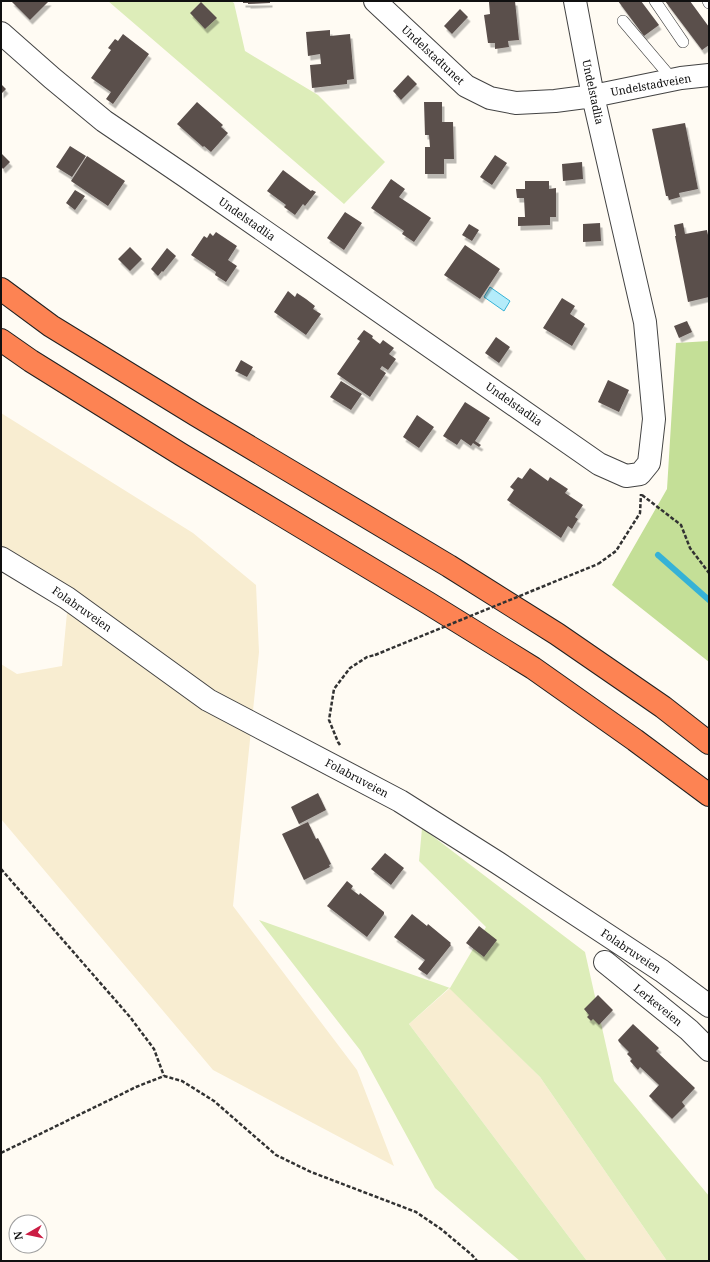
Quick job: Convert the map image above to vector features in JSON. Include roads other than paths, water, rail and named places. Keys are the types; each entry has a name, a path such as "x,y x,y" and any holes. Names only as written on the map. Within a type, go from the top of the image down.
{"highway":[{"path":"1,289 52,326 196,415 449,566 557,634 663,707 709,743"},
{"path":"1,340 31,361 175,451 421,599 532,668 635,740 709,795"}],"street":[{"name":"Undelstadtunet","path":"376,1 466,86 490,98 516,103 555,101 593,96"},
{"name":"Undelstadlia","path":"1,33 104,121 599,464 640,484 649,463 654,419 645,322 593,96 575,1"},
{"name":"Undelstadveien","path":"593,96 673,80 709,75"},
{"name":"Folabruveien","path":"1,558 68,598 208,700 406,805 498,863 656,967 709,1006"},
{"name":"Lerkeveien","path":"605,962 689,1030 709,1050"}],"lane":[{"path":"655,1 683,42"},
{"path":"623,21 673,80"}],"water":[{"path":"490,287 510,301 504,311 484,297"}],"waterway":[{"path":"658,555 709,600"}]}
